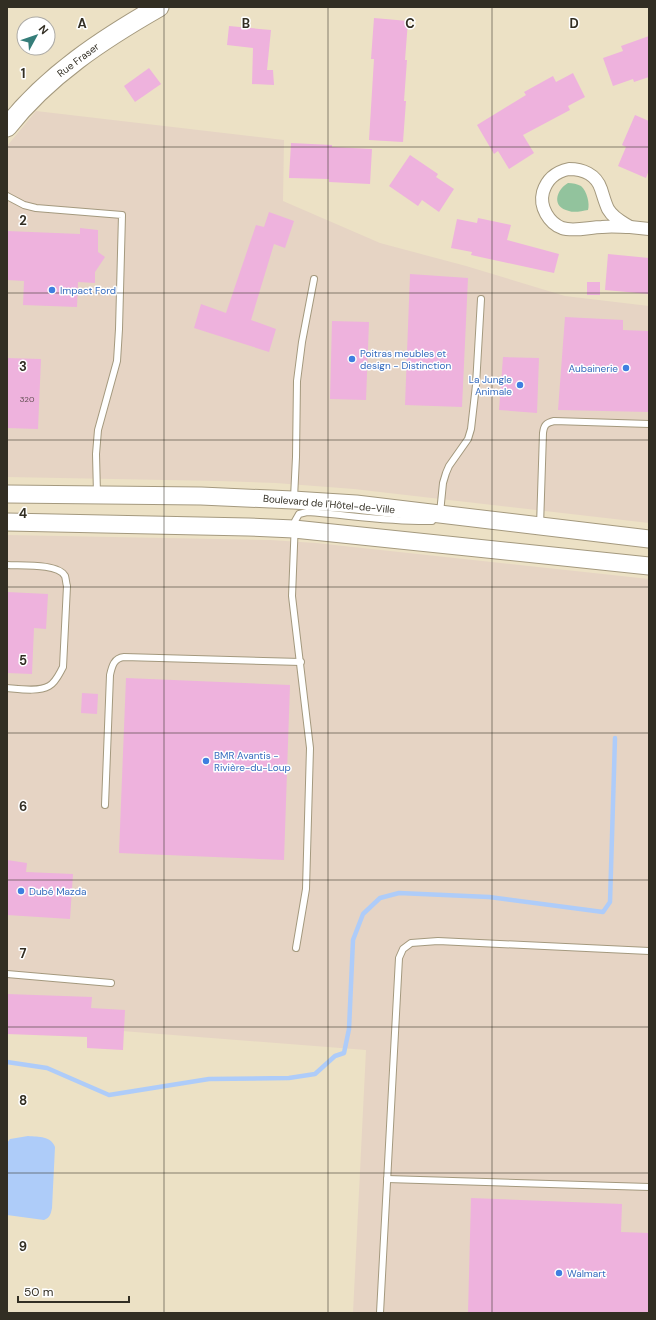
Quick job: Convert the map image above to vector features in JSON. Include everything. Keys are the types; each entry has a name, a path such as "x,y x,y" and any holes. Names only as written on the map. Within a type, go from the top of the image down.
{"main road":[{"name":"Rue Fraser","path":"7,127 36,93 62,71 116,31 159,7"},
{"name":"Boulevard de l'Hôtel-de-Ville","path":"7,494 201,496 356,504 649,539"},
{"path":"7,522 294,529 648,566"}],"street":[{"path":"630,227 615,218 608,210 600,187 595,178 588,172 578,169 559,171 551,177 545,185 542,195 542,205 546,215 562,228 572,230 604,226 649,229"}],"lane":[{"path":"7,196 24,205 36,208 122,215 117,361 101,416 98,436 96,454 98,495"},
{"path":"294,500 297,381 302,342 314,279"},
{"path":"440,514 443,483 446,473 449,466 468,439 471,429 481,299"},
{"path":"540,526 543,433 544,426 547,422 649,424"},
{"path":"296,948 306,889 310,748 292,591 295,521 303,512 404,521 480,519"},
{"path":"7,566 46,567 58,570 65,576 67,586 63,667 58,677 49,686 33,690 7,688"},
{"path":"106,805 110,675 113,664 120,657 301,662"},
{"path":"380,1313 399,958 403,949 411,943 438,941 649,951"},
{"path":"7,974 111,984"},
{"path":"388,1179 649,1187"}],"shaded area":[{"path":"36,111 284,140 283,201 380,243 466,266 565,296 649,306 649,523 354,489 276,483 7,477 7,146"},
{"path":"7,535 270,540 316,543 649,579 649,1313 353,1313 366,1050 7,1022"}],"green space":[{"path":"568,183 573,183 583,188 588,198 588,210 571,212 560,206 557,198 558,194"}],"water":[{"path":"28,1136 48,1139 55,1147 52,1208 49,1217 44,1220 7,1215 7,1143 10,1139"}],"building":[{"path":"374,18 408,21 405,60 407,60 403,142 369,140 374,59 371,59"},
{"path":"229,26 271,30 267,70 273,70 274,85 252,84 253,48 227,45"},
{"path":"649,36 649,77 634,82 633,79 613,86 603,58 623,51 621,46"},
{"path":"149,68 161,84 135,102 124,86"},
{"path":"573,73 585,97 568,106 570,110 523,135 534,153 509,169 498,151 494,154 477,125 526,95 524,92 553,76 556,82"},
{"path":"635,115 649,121 649,170 646,178 618,166 626,147 622,145"},
{"path":"291,143 372,149 370,184 329,182 329,179 289,178"},
{"path":"410,155 438,174 436,177 454,189 439,212 422,200 418,206 389,186"},
{"path":"269,212 294,221 285,248 274,244 251,320 276,329 269,352 194,328 201,304 226,313 256,225 264,227"},
{"path":"478,218 511,225 507,240 559,254 554,273 471,255 472,252 451,248 457,219 477,223"},
{"path":"80,228 98,230 98,252 105,257 95,272 95,283 78,282 77,307 23,305 24,281 7,280 7,231 80,234"},
{"path":"608,254 649,258 649,294 605,290"},
{"path":"410,274 468,278 462,407 405,405"},
{"path":"587,282 600,282 600,295 587,295"},
{"path":"565,317 623,320 623,330 649,331 649,412 558,410"},
{"path":"332,321 369,322 366,400 330,399"},
{"path":"503,357 539,358 537,413 499,410"},
{"path":"7,358 41,359 38,429 7,428"},
{"path":"7,592 48,594 46,629 34,628 32,674 7,673"},
{"path":"126,678 290,685 284,860 119,853"},
{"path":"82,693 98,694 97,714 81,713"},
{"path":"7,860 27,863 26,872 73,874 70,919 7,915"},
{"path":"7,994 92,997 91,1008 125,1010 123,1050 87,1048 87,1037 7,1034"},
{"name":"Walmart","path":"471,1198 622,1204 621,1232 649,1233 649,1313 468,1313"}],"waterway":[{"path":"7,1062 47,1068 109,1095 209,1079 289,1078 315,1074 335,1056 344,1053 349,1029 353,940 363,914 380,898 399,893 489,897 603,912 610,902 615,738"}],"place":[{"name":"Impact Ford","path":"52,290"},
{"name":"Poitras meubles et design - Distinction","path":"352,359"},
{"name":"Aubainerie","path":"626,368"},
{"name":"La Jungle Animale","path":"520,385"},
{"name":"BMR Avantis - Rivière-du-Loup","path":"206,761"},
{"name":"Dubé Mazda","path":"21,891"},
{"name":"Walmart","path":"559,1273"}]}
